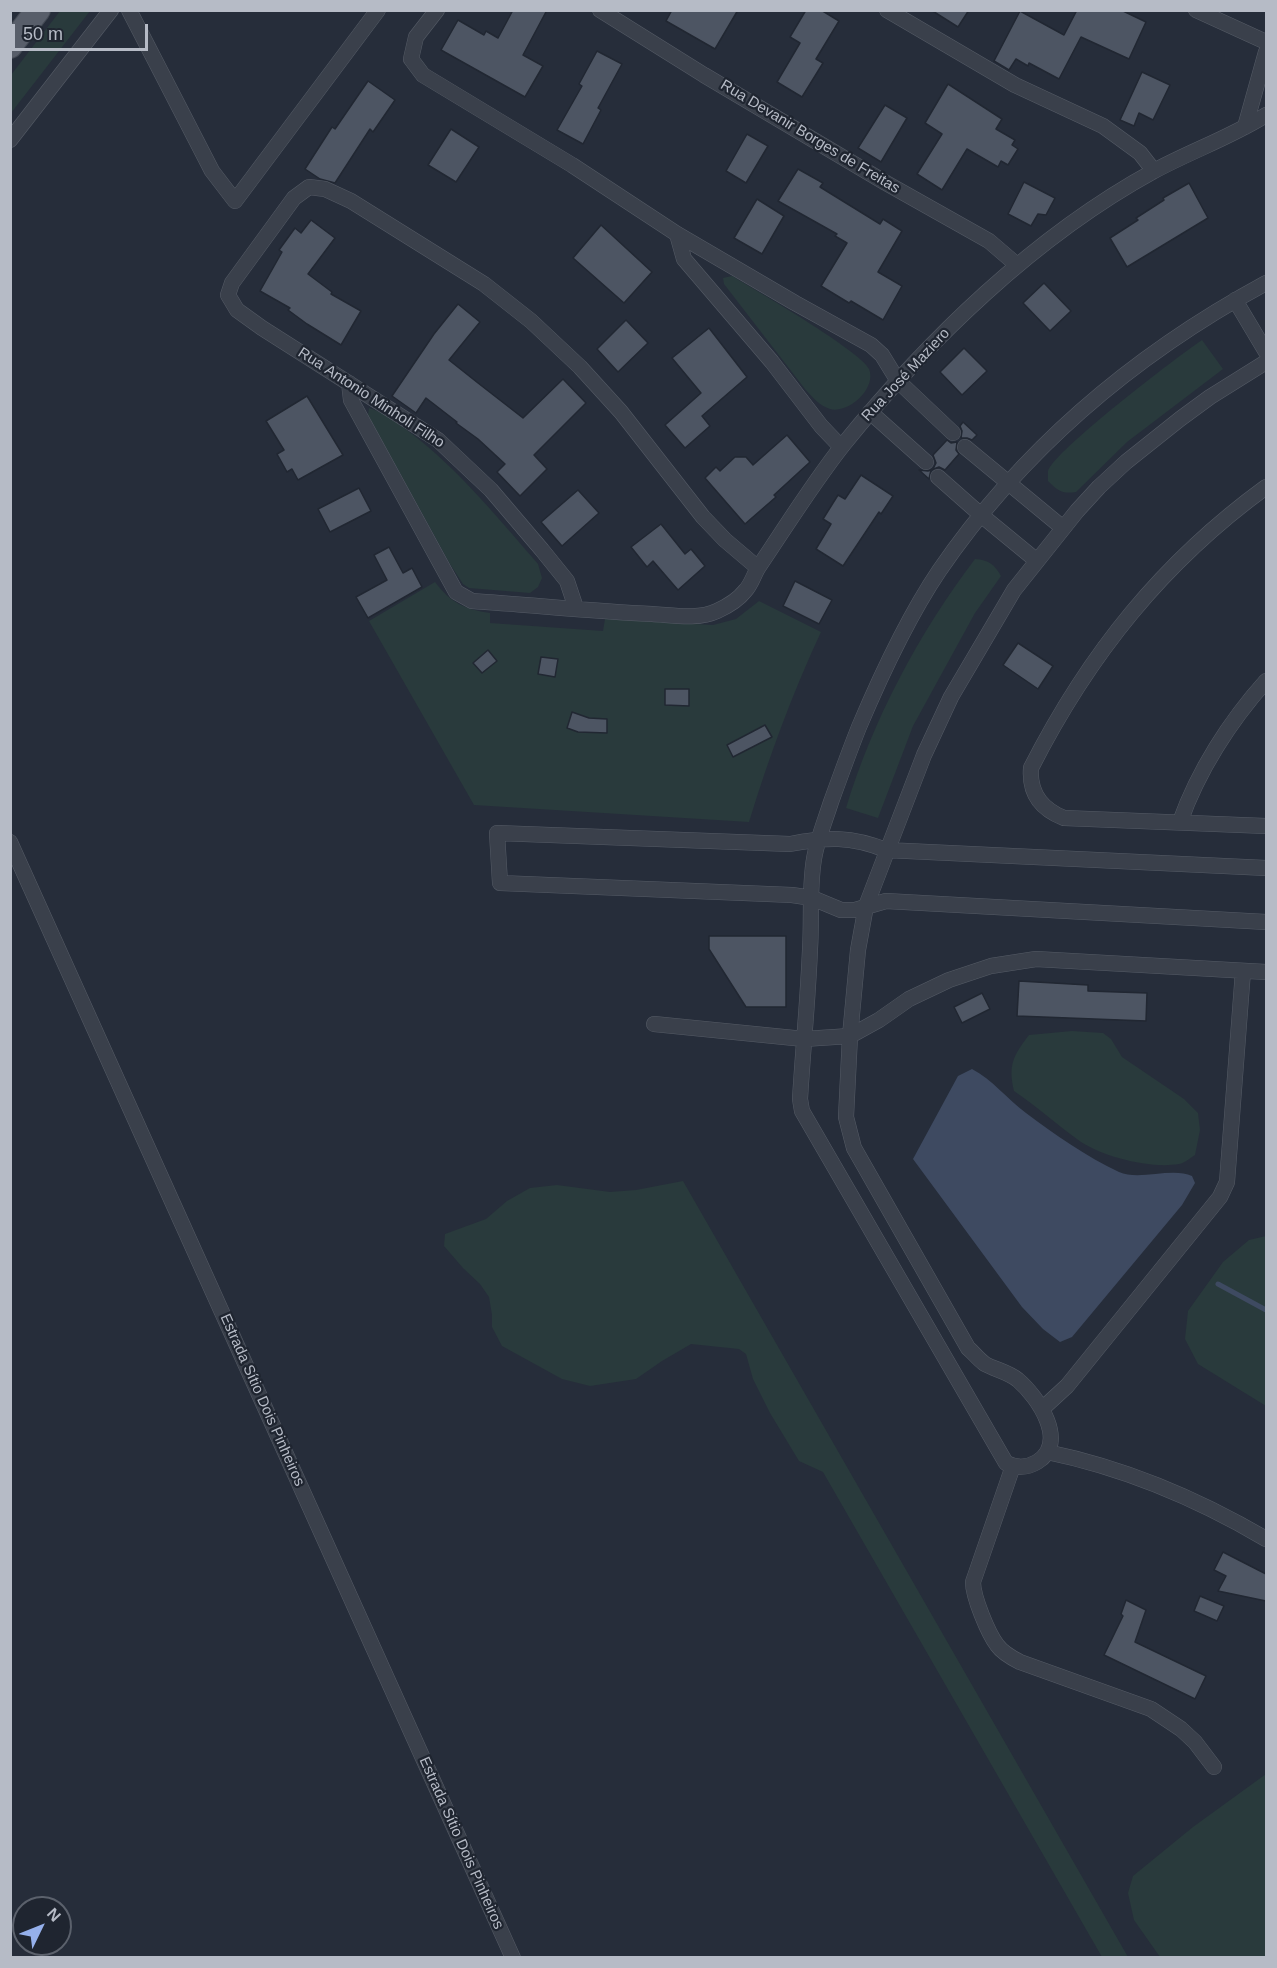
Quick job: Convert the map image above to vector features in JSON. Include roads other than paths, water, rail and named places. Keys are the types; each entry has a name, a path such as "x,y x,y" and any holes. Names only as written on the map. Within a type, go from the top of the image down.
{"main road":[{"path":"10,46 38,10"}],"street":[{"path":"10,140 111,10"},
{"path":"129,10 212,171 235,201 378,10"},
{"path":"437,10 416,38 411,58 423,75 572,165 677,234 871,345 882,355 898,381 953,433"},
{"name":"Rua Devanir Borges de Freitas","path":"600,10 886,183 989,240 1017,266"},
{"path":"886,10 1015,85 1103,126 1140,153 1154,171"},
{"path":"1196,10 1266,42"},
{"path":"1245,127 1266,52"},
{"name":"Rua José Maziero","path":"349,383 351,400 456,592 472,601 693,616 714,613 736,601 748,589 758,568 841,447 870,412 982,296 1077,220 1154,171 1266,115"},
{"name":"Rua Antonio Minholi Filho","path":"576,608 567,581 491,490 438,440 237,310 228,295 232,283 294,198 309,187 325,189 351,201 484,284 531,321 580,367 621,412 703,517 725,540 758,568"},
{"path":"677,234 684,259 772,362 821,426 841,447"},
{"path":"1266,283 1234,300 1147,357 1112,383 1076,414 1026,463 981,515 938,573 887,666 849,751 813,861 800,1099 802,1111 1006,1463 1013,1466 1027,1467 1042,1459 1047,1452 1051,1434 1042,1409 1019,1382 1010,1375 986,1365 968,1348 854,1148 846,1117 850,1036 858,950 866,906 924,755 951,697 1014,590 1063,528 1126,462 1210,397 1266,362"},
{"path":"1234,300 1266,352"},
{"path":"870,412 926,462"},
{"path":"965,447 1063,528"},
{"path":"938,477 1037,561"},
{"path":"1266,486 1206,534 1172,566 1124,620 1071,695 1032,768 1031,784 1044,808 1064,818 1266,826"},
{"path":"1180,822 1209,760 1266,681"},
{"path":"1266,868 886,850 853,839 819,839 790,844 497,833 500,883 792,895 812,898 841,910 855,910 886,901 1266,922"},
{"name":"Estrada Sítio Dois Pinheiros","path":"10,842 513,1958"},
{"path":"654,1024 804,1039 850,1036 867,1028 909,999 928,989 970,972 1036,959 1266,972"},
{"path":"1042,1409 1067,1386 1220,1197 1227,1182 1243,971"},
{"path":"1047,1452 1080,1459 1162,1486 1266,1539"},
{"path":"1013,1466 973,1582 976,1601 996,1644 1020,1662 1151,1709 1195,1742 1214,1767"}],"water":[{"path":"972,1069 1048,1129 1107,1166 1119,1172 1136,1175 1184,1174 1192,1176 1195,1183 1182,1205 1072,1337 1060,1342 1043,1329 1022,1307 913,1159 958,1076"}],"waterway":[{"path":"1218,1284 1266,1310"}]}
